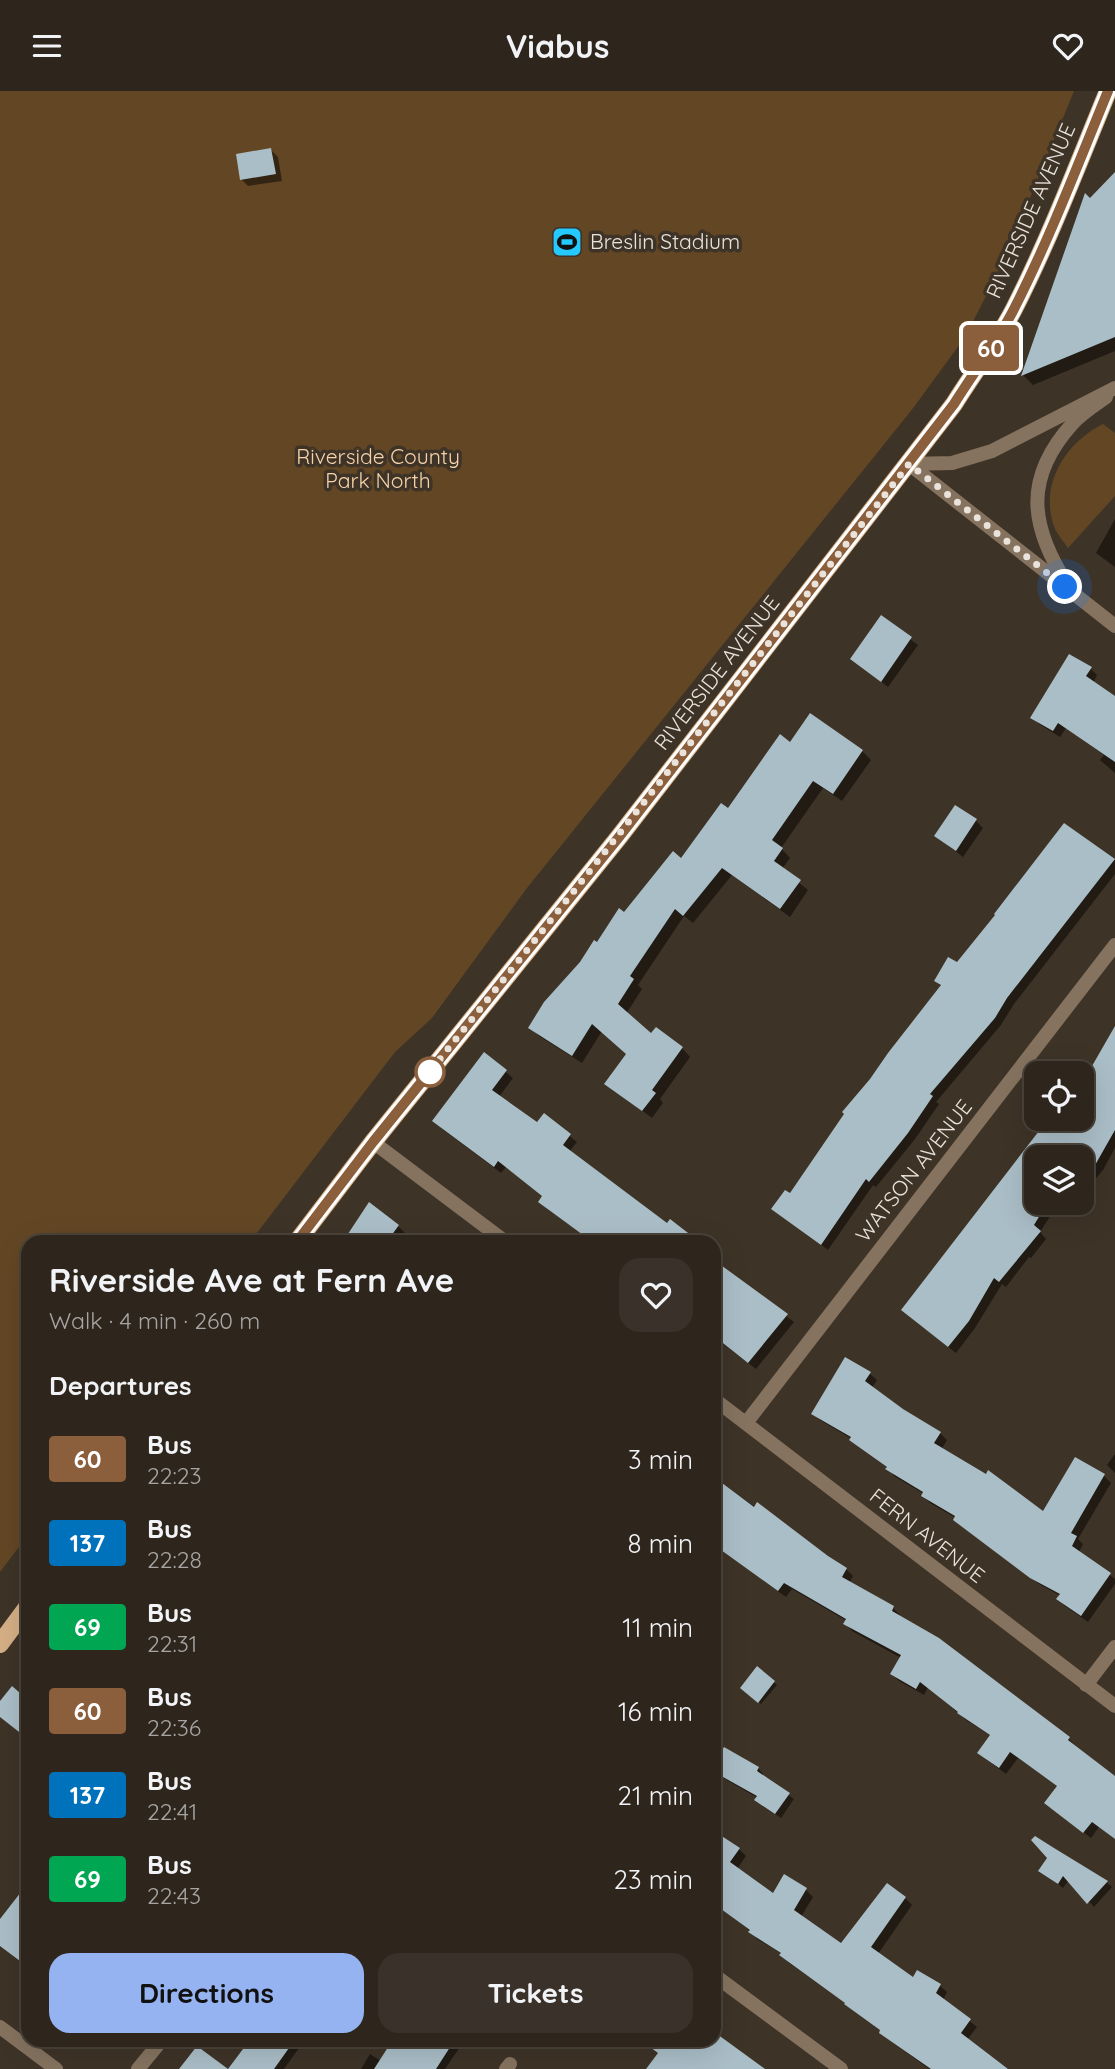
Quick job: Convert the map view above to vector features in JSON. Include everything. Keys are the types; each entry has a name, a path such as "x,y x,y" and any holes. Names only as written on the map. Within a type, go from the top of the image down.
{"main road":[{"name":"RIVERSIDE AVENUE","path":"302,1235 373,1142 610,848 909,464 979,367 1013,311 1044,247 1108,91"},
{"path":"0,1644 21,1616"}],"street":[{"path":"909,464 952,463 992,451 1115,389"},
{"path":"1074,594 1052,561 1038,522 1038,481 1050,455 1073,422 1115,389"},
{"path":"909,464 1115,626"},
{"name":"WATSON AVENUE","path":"746,1423 1115,945"},
{"path":"373,1142 496,1235"},
{"name":"FERN AVENUE","path":"721,1403 1115,1706"},
{"path":"1086,1685 1115,1647"},
{"path":"721,1980 841,2069"},
{"path":"0,2027 21,2043"},
{"path":"27,2047 56,2069"},
{"path":"138,2069 156,2047"}],"green space":[{"name":"Riverside County Park North","path":"0,91 1074,91 1005,259 965,337 914,407 527,888 432,1018 395,1052 255,1235 21,1235 21,1544 0,1572"},
{"path":"1103,424 1115,433 1115,496 1068,548 1055,529 1051,513 1053,482 1058,467 1077,442"}],"building":[{"path":"271,148 276,174 240,180 236,154"},
{"path":"1115,172 1115,337 1021,376 1085,193 1090,198"},
{"path":"881,615 912,637 881,682 850,659"},
{"path":"1069,654 1092,667 1086,676 1115,696 1115,762 1058,723 1053,731 1030,718"},
{"path":"810,713 863,750 833,794 813,781 772,840 783,848 774,861 801,880 780,909 722,868 683,916 675,909 630,976 634,979 618,1004 651,1033 656,1027 683,1047 652,1090 656,1093 642,1111 604,1084 626,1054 592,1024 572,1056 528,1028 544,1002 580,962 594,940 597,942 619,908 624,912 673,851 681,858 721,803 728,808 780,734 790,742"},
{"path":"955,805 977,819 956,851 934,836"},
{"path":"1064,823 1115,859 1007,998 995,1018 930,1094 933,1096 908,1133 869,1182 866,1179 821,1245 771,1209 785,1190 790,1193 844,1114 842,1112 941,985 934,981 948,957 957,962"},
{"path":"1115,1026 1115,1130 1094,1167 1094,1145 1028,1145 1039,1131 1094,1131 1094,1063"},
{"path":"484,1052 507,1070 492,1090 537,1122 544,1113 571,1134 563,1145 667,1223 670,1219 691,1235 583,1235 538,1202 542,1196 498,1161 494,1167 432,1121"},
{"path":"1024,1150 1024,1215 1040,1215 1034,1225 1041,1231 999,1282 994,1278 969,1321 948,1347 901,1310"},
{"path":"369,1202 399,1225 392,1235 347,1235"},
{"path":"721,1265 788,1314 748,1363 721,1342"},
{"path":"845,1357 871,1372 865,1381 941,1432 934,1443 986,1474 988,1470 1043,1511 1075,1457 1105,1474 1071,1533 1077,1536 1072,1546 1111,1573 1081,1616 1056,1599 1060,1594 1030,1578 953,1520 955,1516 921,1496 923,1492 885,1469 887,1467 849,1440 851,1437 811,1414"},
{"path":"721,1482 754,1507 757,1502 847,1568 842,1577 894,1606 892,1611 939,1638 1070,1737 1068,1740 1115,1776 1115,1839 1092,1822 1083,1833 1044,1803 1057,1786 1010,1752 999,1768 977,1753 990,1735 957,1713 920,1682 916,1689 890,1674 901,1655 843,1624 846,1619 784,1583 778,1591 721,1550"},
{"path":"757,1666 775,1681 758,1703 740,1688"},
{"path":"12,1686 21,1694 21,1734 0,1717 0,1701"},
{"path":"724,1747 759,1767 757,1771 790,1793 775,1814 754,1800 757,1796 721,1776 721,1752"},
{"path":"721,1836 740,1848 730,1862 773,1893 784,1874 807,1888 794,1910 841,1943 887,1883 906,1897 871,1947 913,1977 917,1970 941,1984 936,1993 971,2019 961,2033 1008,2069 931,2069 879,2033 880,2030 779,1955 781,1953 748,1932 750,1930 721,1909"},
{"path":"1035,1836 1108,1881 1087,1904 1063,1876 1058,1884 1038,1871 1047,1858 1031,1840"},
{"path":"21,1892 21,1962 0,1946 0,1919"},
{"path":"721,2037 765,2069 646,2069 658,2053 650,2047 721,2047"},
{"path":"198,2047 228,2069 179,2069"},
{"path":"244,2047 290,2047 274,2069 228,2069"},
{"path":"388,2047 450,2047 436,2069 374,2069"}],"bus line":[{"name":"60","path":"302,1235 373,1142 619,837 954,404 1013,311 1044,247 1108,91"}],"place":[{"name":"Breslin Stadium","path":"567,242"}],"route":[{"path":"430,1072 427,1075 619,837 909,464 1065,587"}]}
